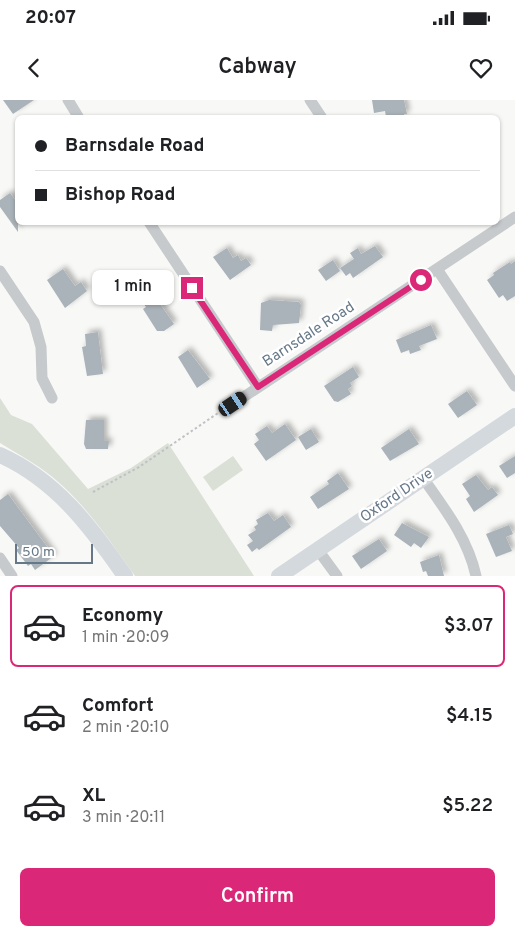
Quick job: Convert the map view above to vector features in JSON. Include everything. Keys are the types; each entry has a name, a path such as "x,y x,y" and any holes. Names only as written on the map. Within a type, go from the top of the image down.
{"main road":[{"name":"Oxford Drive","path":"279,576 515,416"},
{"path":"0,455 31,472 67,501 96,534 125,576"}],"street":[{"path":"68,100 77,115"},
{"path":"310,100 320,115"},
{"name":"Barnsdale Road","path":"233,404 515,217"},
{"path":"151,225 258,387"},
{"path":"437,269 515,386"},
{"path":"0,271 34,322 41,347 42,378 52,398"},
{"path":"423,478 458,529 476,576"},
{"path":"318,550 337,576"},
{"path":"0,558 12,576"}],"path":[{"path":"93,492 139,467 233,404"}],"shaded area":[{"path":"0,398 11,415 32,424 88,489 131,468 168,443 254,576 135,576 92,517 67,490 39,467 0,443"},
{"path":"233,456 243,470 213,491 203,477"}],"building":[{"path":"3,100 34,100 13,114"},
{"path":"372,100 404,100 407,114 386,115 385,111 374,113"},
{"path":"10,193 15,200 15,225 18,225 18,232 0,207 0,200"},
{"path":"375,246 383,257 353,278 350,273 346,276 340,268 354,259 350,253 358,248 361,254"},
{"path":"227,248 233,258 238,255 241,261 246,258 251,265 230,280 213,257"},
{"path":"333,260 340,271 326,281 318,270"},
{"path":"515,261 515,296 507,301 503,295 499,298 487,280 494,275 493,273 510,262 511,264"},
{"path":"63,269 75,286 81,282 87,291 65,308 47,280"},
{"path":"151,291 174,324 164,331 157,331 143,309 146,307 140,298"},
{"path":"269,300 299,302 301,305 299,323 273,325 272,331 260,330 261,303"},
{"path":"431,325 437,339 419,346 421,350 410,354 409,350 401,353 396,340"},
{"path":"98,332 103,374 87,376 82,347 86,346 85,334"},
{"path":"188,350 210,379 197,388 178,357"},
{"path":"353,367 359,377 350,383 352,386 348,389 351,394 338,402 334,401 324,386"},
{"path":"467,391 477,405 458,418 448,404"},
{"path":"86,420 104,420 104,441 109,441 108,449 86,449 84,444"},
{"path":"285,424 296,440 266,461 254,444 259,440 255,434 267,426 272,433"},
{"path":"311,429 319,442 306,450 298,437"},
{"path":"409,429 419,444 390,461 381,448"},
{"path":"515,456 515,473 507,478 499,466"},
{"path":"338,473 349,489 318,509 310,497 329,484 327,481"},
{"path":"476,475 488,490 492,487 498,495 474,512 466,499 470,496 462,484"},
{"path":"8,494 54,556 35,570 31,564 28,566 16,550 19,548 0,526 0,500"},
{"path":"268,513 274,521 283,515 291,527 259,550 257,548 252,552 247,545 253,541 248,535 256,530 254,527 258,524 256,520"},
{"path":"402,523 429,537 421,548 414,543 411,547 394,535"},
{"path":"509,525 513,534 506,537 512,551 496,557 486,534"},
{"path":"379,539 387,551 361,569 352,556"},
{"path":"439,555 444,576 428,576 426,571 423,572 420,562"}],"route":[{"path":"192,288 258,387 421,280"}]}
